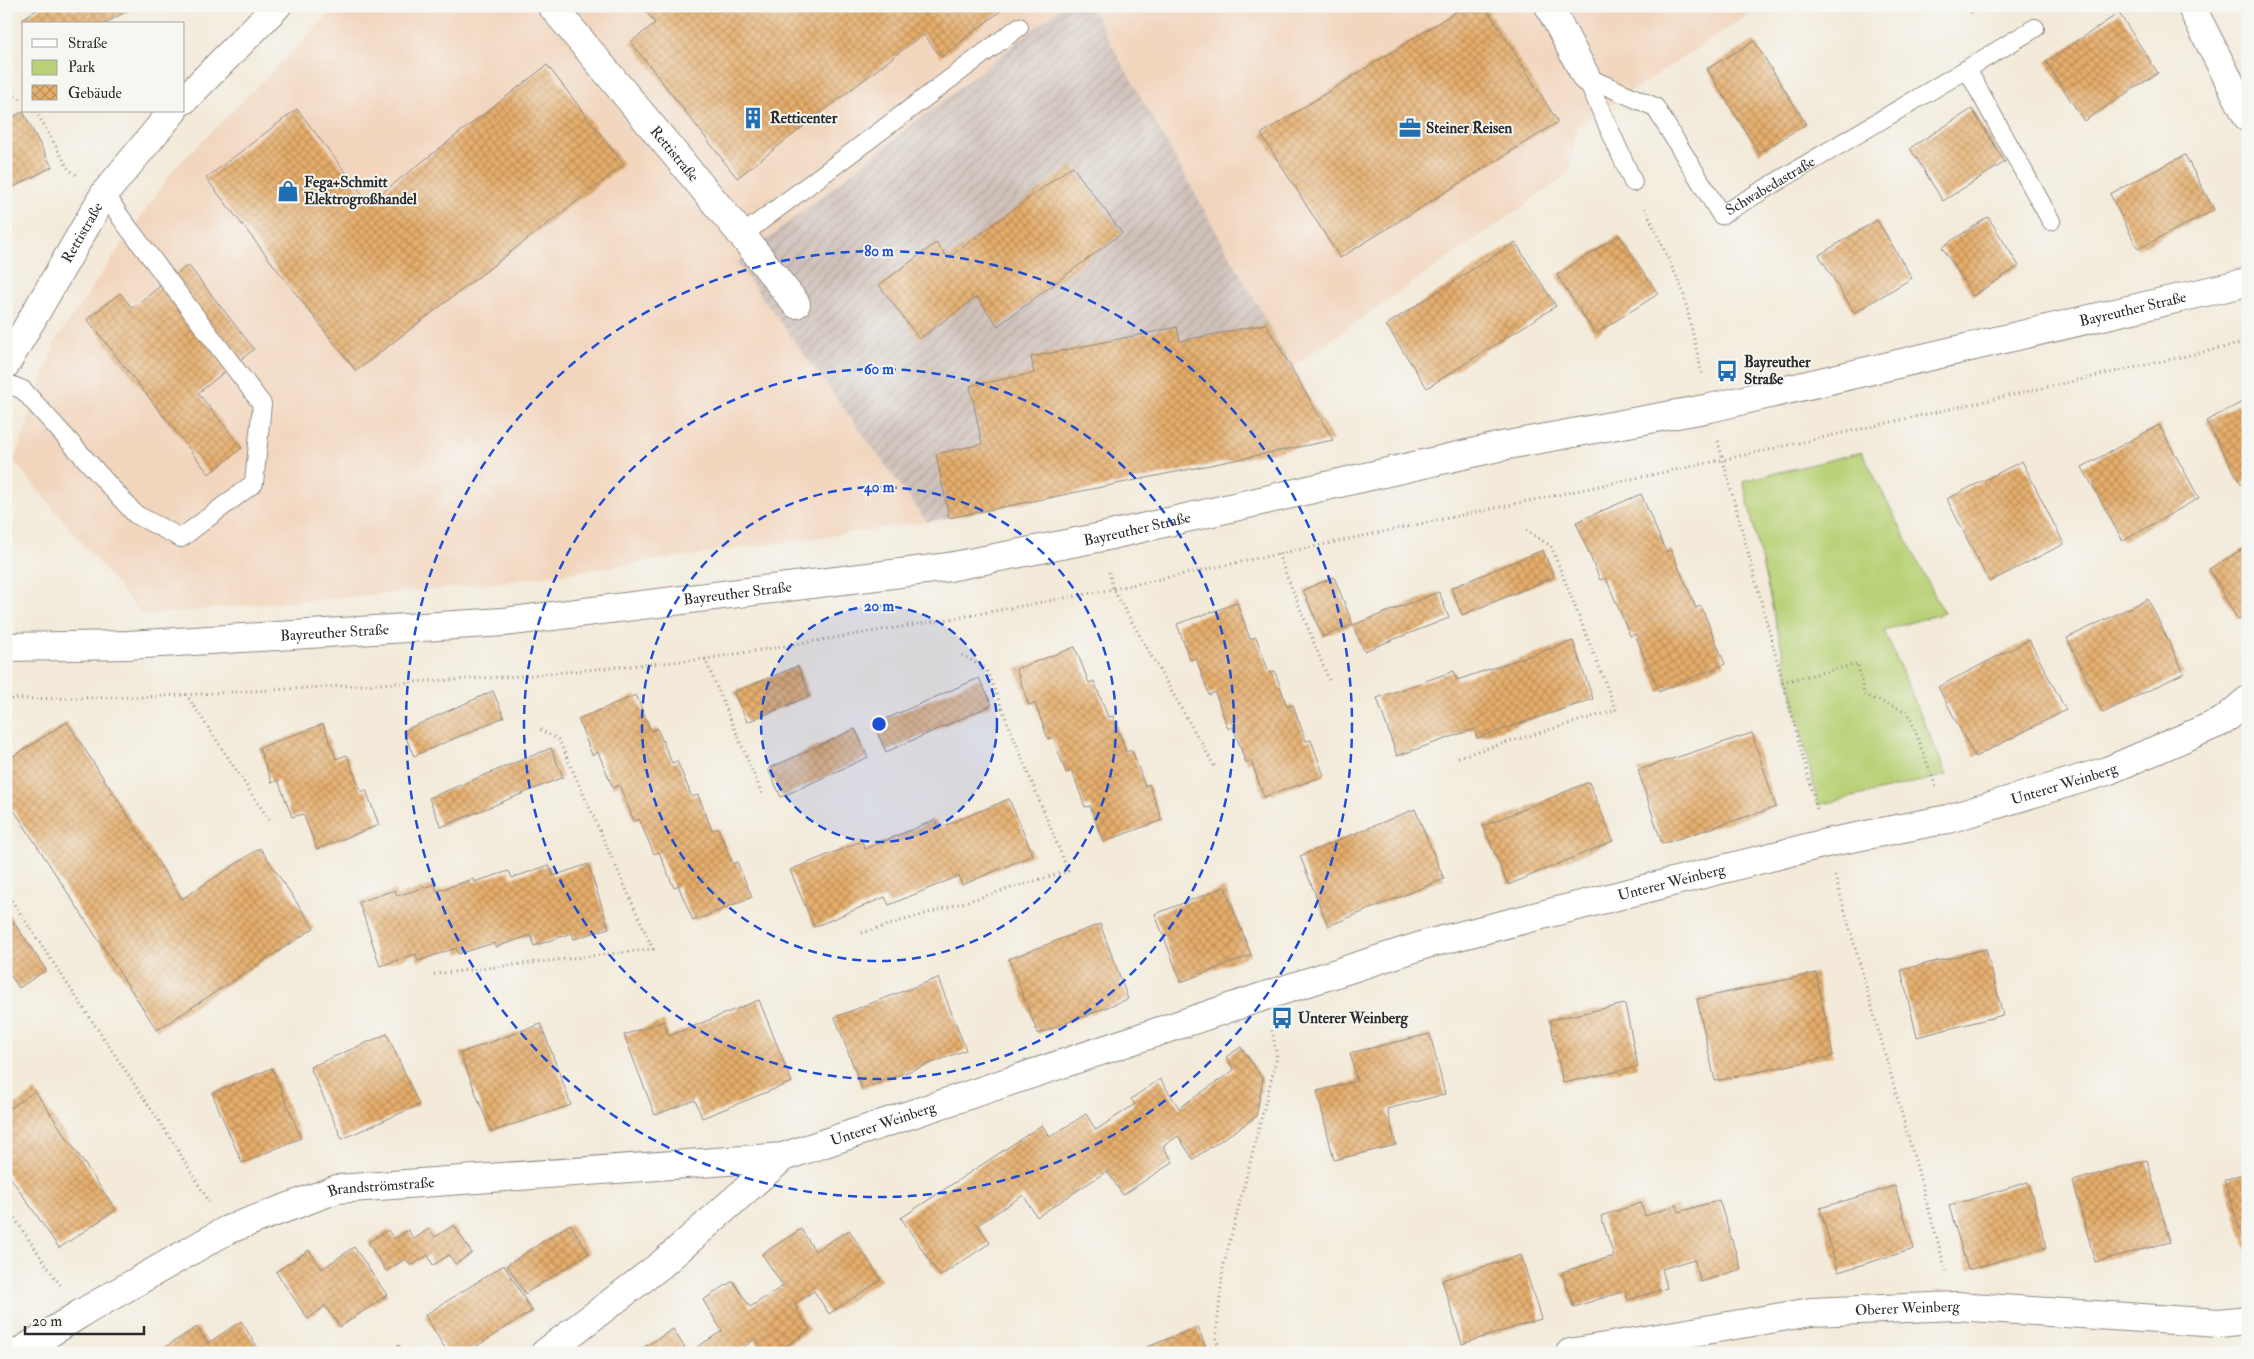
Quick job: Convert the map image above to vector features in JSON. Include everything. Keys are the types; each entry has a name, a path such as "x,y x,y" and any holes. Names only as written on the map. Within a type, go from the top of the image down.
{"street":[{"path":"185,99 276,6"},
{"name":"Rettistraße","path":"552,6 742,235 796,304"},
{"path":"1549,6 1586,77"},
{"path":"2192,6 2248,118"},
{"name":"Rettistraße","path":"6,364 105,193 172,112"},
{"name":"Bayreuther Straße","path":"6,647 128,645 504,622 949,567 1102,537 1507,445 1710,408 2248,282"},
{"name":"Unterer Weinberg","path":"546,1353 662,1264 784,1157 1265,996 1427,944 1826,843 1948,819 2107,771 2223,721 2248,700"},
{"name":"Brandströmstraße","path":"18,1353 80,1314 227,1230 337,1189 784,1157"},
{"name":"Oberer Weinberg","path":"1570,1353 1811,1312 1956,1306 2219,1323 2248,1320"}],"lane":[{"path":"742,235 1019,27"},
{"name":"Schwabedastraße","path":"1586,77 1655,107 1722,215 2035,28"},
{"path":"1967,69 2051,221"},
{"path":"1586,77 1633,182"},
{"path":"6,383 22,390 135,514 180,538 254,483 262,404 121,218 105,193"}],"path":[{"path":"6,92 22,99"},
{"path":"37,112 69,170 105,193"},
{"path":"1633,182 1682,291 1722,460 1826,843 1956,1306"},
{"path":"6,699 145,697 521,676 705,658 956,618 1112,589 1722,460 2248,342"},
{"path":"1458,757 1616,710 1551,546 1524,529"},
{"path":"1278,554 1329,680"},
{"path":"1112,589 1216,769"},
{"path":"862,933 1068,871 986,668 962,654"},
{"path":"705,658 763,796"},
{"path":"1782,682 1858,664 1864,694 1908,712 1948,819"},
{"path":"186,694 271,823"},
{"path":"434,974 653,949 559,740 537,728"},
{"path":"6,892 173,1142 227,1230"},
{"path":"1221,1353 1216,1338 1223,1268 1277,1057 1265,996"},
{"path":"6,1206 80,1314"}],"shaded area":[{"path":"338,6 1063,6 737,263 927,522 483,585 142,615 14,461 55,342 173,170"},
{"path":"1063,6 1090,6 1333,440 927,522 737,263"},
{"path":"1090,6 1762,6 1577,127 1569,174 1291,368"}],"green space":[{"path":"1862,452 1944,613 1884,630 1947,775 1818,805 1743,481"}],"building":[{"path":"44,6 136,6 108,22 25,22 23,18"},
{"name":"Retticenter","path":"642,6 1007,6 941,57 923,34 737,178 631,42 655,23"},
{"name":"Steiner Reisen","path":"1465,6 1485,6 1558,122 1340,258 1261,134"},
{"path":"1967,6 1982,6 1971,13"},
{"path":"2119,13 2158,73 2084,121 2046,62"},
{"path":"1754,41 1806,124 1759,153 1707,69"},
{"path":"547,65 624,165 356,371 206,178 297,109 369,203"},
{"path":"1972,109 2005,162 1943,201 1910,148"},
{"path":"23,112 52,167 6,191 6,120"},
{"path":"2185,155 2214,210 2138,249 2110,194"},
{"path":"1072,166 1122,233 998,326 977,297 919,339 879,285 936,243 948,258"},
{"path":"1988,217 2019,266 1973,296 1942,247"},
{"path":"1877,220 1912,278 1854,313 1819,255"},
{"path":"1619,235 1658,294 1595,334 1557,275"},
{"path":"1515,242 1556,306 1427,388 1386,325"},
{"path":"188,265 254,349 198,393 242,448 209,474 87,319 120,293 132,308"},
{"path":"1266,324 1333,440 949,518 936,454 982,444 970,386 1034,373 1031,357 1177,327 1180,341"},
{"path":"2248,399 2248,481 2241,484 2206,421"},
{"path":"2159,425 2199,498 2123,541 2082,467"},
{"path":"2022,461 2064,544 1989,582 1947,499"},
{"path":"1641,494 1666,552 1671,550 1696,608 1701,606 1725,664 1659,692 1635,634 1630,636 1606,578 1600,580 1576,522"},
{"path":"2248,546 2248,614 2238,620 2209,569"},
{"path":"1543,550 1554,577 1462,615 1451,588"},
{"path":"1334,577 1353,625 1323,637 1303,590"},
{"path":"1439,592 1449,618 1364,651 1353,625"},
{"path":"2148,599 2184,673 2103,713 2067,638"},
{"path":"1237,603 1250,639 1256,637 1269,673 1275,671 1287,707 1293,705 1306,741 1311,740 1324,776 1264,797 1251,761 1246,763 1233,727 1228,729 1215,692 1209,695 1196,658 1190,660 1177,624"},
{"path":"2029,640 2066,710 1975,757 1938,687"},
{"path":"1573,641 1593,699 1477,738 1474,729 1397,756 1377,698 1454,671 1457,680"},
{"path":"1075,647 1089,683 1094,681 1108,717 1113,716 1126,752 1132,750 1145,786 1149,784 1162,820 1103,842 1090,806 1085,807 1072,771 1066,773 1053,737 1048,739 1035,703 1029,705 1016,669"},
{"path":"798,666 810,696 747,722 734,692"},
{"path":"979,678 992,705 886,752 874,724"},
{"path":"493,691 504,717 414,756 403,731"},
{"path":"636,695 651,731 657,728 672,763 677,761 692,797 698,795 712,830 718,828 733,864 737,862 752,897 693,921 678,885 674,888 659,852 654,854 639,819 634,821 619,785 613,788 598,752 592,755 578,719"},
{"path":"67,722 182,899 260,848 314,928 157,1030 6,798 6,761"},
{"path":"323,724 336,759 347,755 361,792 366,790 379,825 317,849 303,814 292,817 278,780 272,783 259,748"},
{"path":"855,729 868,757 781,797 768,769"},
{"path":"1752,733 1776,807 1662,844 1638,770"},
{"path":"551,748 563,777 441,827 429,798"},
{"path":"1589,782 1613,841 1508,885 1483,826"},
{"path":"1009,799 1033,855 962,885 959,876 889,905 885,897 814,927 790,870 862,841 865,849 935,820 939,828"},
{"path":"1415,809 1444,879 1328,926 1300,856"},
{"path":"588,864 609,928 574,939 572,933 534,946 531,935 496,947 494,943 458,954 456,948 418,961 416,954 380,966 359,902 395,890 397,896 435,884 437,891 473,879 474,882 509,871 512,878 549,865 553,876"},
{"path":"1225,887 1251,955 1181,982 1155,914"},
{"path":"6,911 46,970 19,988 6,969"},
{"path":"1100,924 1128,999 1038,1034 1009,959"},
{"path":"1986,949 2003,1015 1917,1037 1901,970"},
{"path":"1816,973 1833,1056 1715,1081 1697,999"},
{"path":"938,978 966,1050 862,1089 835,1017"},
{"path":"759,1000 792,1082 702,1118 695,1100 655,1115 624,1035 664,1021 669,1036"},
{"path":"1625,1004 1638,1067 1563,1083 1550,1020"},
{"path":"541,1024 571,1105 491,1132 460,1053"},
{"path":"387,1034 419,1105 342,1139 310,1067"},
{"path":"1430,1034 1445,1094 1387,1109 1396,1145 1334,1160 1317,1091 1357,1081 1350,1053"},
{"path":"1241,1047 1263,1079 1256,1117 1193,1159 1178,1136 1163,1146 1173,1162 1123,1195 1107,1171 1037,1217 1023,1195 978,1225 990,1243 940,1276 901,1218 1042,1125 1050,1137 1086,1114 1096,1130 1135,1104 1131,1099 1160,1079 1179,1108 1234,1070 1226,1057"},
{"path":"272,1068 301,1138 242,1163 212,1093"},
{"path":"35,1091 116,1210 59,1248 6,1171 6,1101 11,1108"},
{"path":"2147,1160 2170,1242 2095,1262 2073,1181"},
{"path":"2248,1172 2248,1252 2247,1252 2224,1180"},
{"path":"2028,1182 2047,1247 1968,1270 1949,1206"},
{"path":"1895,1186 1914,1249 1838,1272 1820,1208"},
{"path":"1719,1200 1741,1269 1701,1282 1694,1259 1662,1269 1667,1288 1628,1300 1625,1291 1574,1307 1562,1272 1614,1256 1601,1216 1641,1203 1645,1216 1677,1205 1679,1212"},
{"path":"570,1224 589,1253 525,1294 507,1265"},
{"path":"454,1225 472,1253 455,1264 449,1255 433,1265 428,1255 411,1266 406,1259 386,1271 368,1242 388,1230 394,1239 408,1230 414,1239 429,1229 435,1237"},
{"path":"801,1229 815,1251 849,1230 881,1280 829,1314 814,1291 794,1304 810,1330 775,1353 764,1353 755,1339 736,1353 688,1353 722,1331 703,1300 733,1281 750,1307 783,1286 762,1254"},
{"path":"354,1247 387,1295 340,1327 325,1306 308,1319 276,1272 309,1250 322,1269"},
{"path":"1521,1255 1541,1319 1462,1344 1442,1280"},
{"path":"504,1265 532,1311 466,1353 448,1353 425,1315"},
{"path":"241,1321 261,1353 165,1353 162,1349 197,1327 208,1343"},
{"path":"1198,1327 1208,1353 1132,1353"},
{"path":"673,1329 688,1353 646,1353 643,1348"},
{"path":"399,1345 403,1353 387,1353"}],"place":[{"name":"Retticenter","path":"753,118"},
{"name":"Steiner Reisen","path":"1410,128"},
{"name":"Fega+Schmitt Elektrogroßhandel","path":"288,191"},
{"name":"Bayreuther Straße","path":"1727,371"},
{"name":"Unterer Weinberg","path":"1282,1018"}]}
